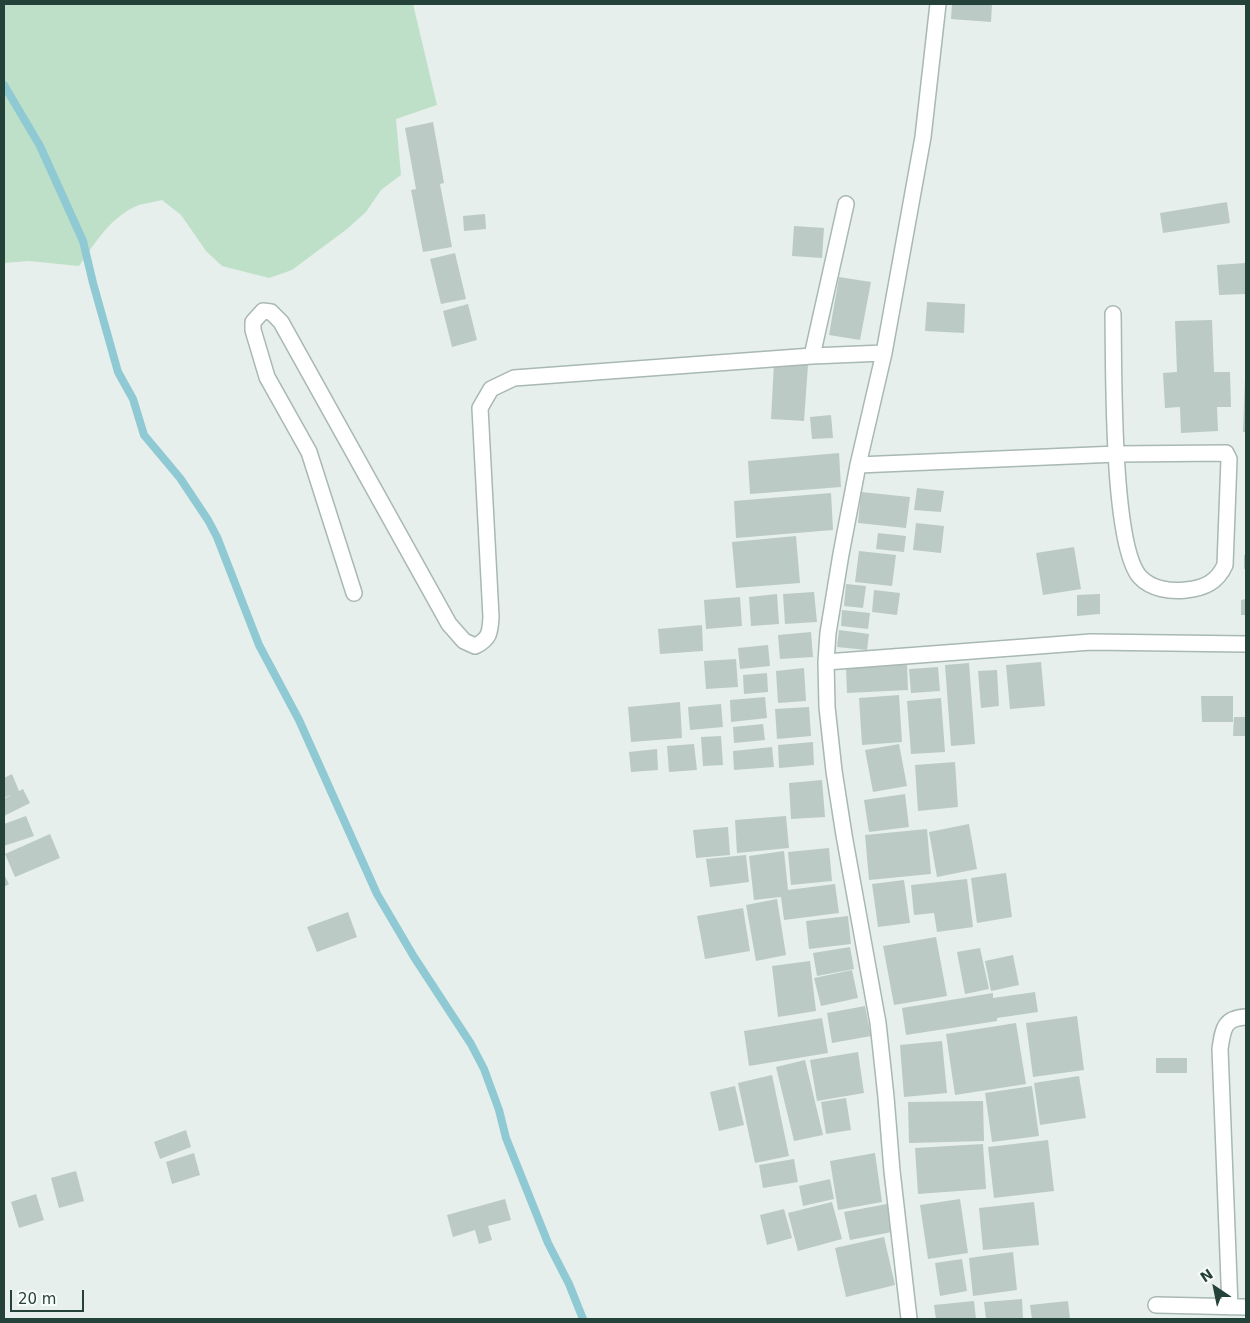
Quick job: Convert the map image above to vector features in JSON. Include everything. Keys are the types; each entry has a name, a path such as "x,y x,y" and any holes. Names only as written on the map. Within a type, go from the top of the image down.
{"street":[{"path":"909,1319 878,1023 836,780 827,707 826,662 828,633 838,571 858,465 884,353 923,137 938,4"},
{"path":"812,356 846,204"},
{"path":"354,593 309,452 266,377 253,330 253,322 257,315 263,311 271,312 281,322 449,624 464,641 475,646 485,641 490,632 492,617 480,408 491,389 514,378 812,356 884,353"},
{"path":"858,465 1117,454 1222,452 1228,456 1226,565 1219,577 1205,587 1168,590 1146,583 1139,577 1133,567 1124,532 1117,454 1113,314"},
{"path":"826,662 1091,642 1246,644"},
{"path":"1230,1307 1220,1049 1223,1029 1228,1022 1246,1017"},
{"path":"1156,1305 1246,1307"}],"green space":[{"path":"4,4 413,4 437,105 396,119 401,175 381,190 366,212 347,229 292,270 269,278 222,266 206,251 181,215 162,200 139,205 120,216 104,231 79,266 29,261 4,263"}],"building":[{"path":"952,4 992,4 991,22 951,19"},
{"path":"433,122 444,183 440,184 452,247 423,252 411,190 416,189 405,128"},
{"path":"1227,202 1230,223 1163,233 1160,213"},
{"path":"485,214 486,229 464,231 463,216"},
{"path":"794,226 824,228 822,258 792,256"},
{"path":"455,253 466,299 441,304 430,259"},
{"path":"1246,263 1246,294 1219,295 1217,265"},
{"path":"839,277 871,282 860,340 829,335"},
{"path":"927,302 965,304 964,333 925,331"},
{"path":"468,304 477,340 452,347 443,311"},
{"path":"1212,320 1214,372 1230,372 1231,407 1217,407 1218,431 1181,433 1180,407 1165,408 1163,373 1177,372 1175,321"},
{"path":"774,363 808,365 804,421 771,419"},
{"path":"1245,378 1246,432 1243,432"},
{"path":"831,415 833,438 812,439 810,417"},
{"path":"839,453 841,487 750,494 748,461"},
{"path":"917,488 944,491 941,512 914,510"},
{"path":"861,492 910,497 906,528 858,523"},
{"path":"831,493 833,530 736,538 734,501"},
{"path":"916,523 944,526 941,553 913,550"},
{"path":"878,533 906,536 904,552 876,549"},
{"path":"796,536 800,583 736,588 732,542"},
{"path":"1074,547 1081,589 1043,595 1036,553"},
{"path":"859,551 896,555 892,586 855,582"},
{"path":"1244,555 1246,555 1246,569 1244,569"},
{"path":"846,584 866,586 863,608 844,606"},
{"path":"874,590 900,593 897,615 872,612"},
{"path":"814,592 817,622 785,624 783,594"},
{"path":"777,594 779,624 751,626 749,597"},
{"path":"1100,594 1100,614 1077,616 1077,595"},
{"path":"740,597 742,626 706,629 704,600"},
{"path":"1246,599 1246,615 1241,615 1241,600"},
{"path":"842,610 870,613 868,629 841,626"},
{"path":"702,625 703,651 660,654 658,629"},
{"path":"839,630 869,634 867,650 837,647"},
{"path":"811,632 813,657 780,659 778,635"},
{"path":"768,645 770,666 740,669 738,648"},
{"path":"736,659 738,687 706,689 704,661"},
{"path":"1041,662 1045,706 1010,709 1006,665"},
{"path":"969,663 975,744 951,746 945,665"},
{"path":"907,664 908,690 847,693 846,667"},
{"path":"938,667 940,691 911,693 909,669"},
{"path":"804,668 806,701 778,703 776,671"},
{"path":"997,670 999,706 981,708 978,671"},
{"path":"767,673 768,692 744,694 743,675"},
{"path":"899,695 902,742 862,745 859,698"},
{"path":"1201,696 1233,696 1233,722 1202,722"},
{"path":"765,697 767,718 731,722 730,700"},
{"path":"941,698 945,752 911,754 907,701"},
{"path":"680,702 682,738 631,742 628,707"},
{"path":"721,704 723,727 690,730 688,707"},
{"path":"809,707 811,736 777,739 775,709"},
{"path":"1234,717 1246,717 1246,736 1233,736"},
{"path":"763,724 765,740 734,743 733,727"},
{"path":"721,736 723,765 703,766 701,737"},
{"path":"813,742 814,765 779,768 778,745"},
{"path":"694,744 697,770 669,772 667,746"},
{"path":"899,744 907,786 873,792 865,750"},
{"path":"772,747 774,767 734,770 733,751"},
{"path":"657,749 658,770 631,772 629,752"},
{"path":"955,762 958,807 918,811 915,765"},
{"path":"12,774 19,791 23,789 30,803 4,816 4,799 13,794 4,798 4,778"},
{"path":"822,780 825,817 791,819 789,783"},
{"path":"905,794 909,827 869,832 864,800"},
{"path":"26,816 34,836 4,846 4,824"},
{"path":"786,816 789,848 737,853 735,820"},
{"path":"969,824 977,869 937,877 929,832"},
{"path":"728,827 730,855 696,858 693,830"},
{"path":"927,829 931,874 869,880 865,835"},
{"path":"50,834 60,858 15,877 5,854"},
{"path":"829,848 832,881 791,885 788,852"},
{"path":"784,851 788,890 835,884 839,913 784,920 781,897 754,900 749,856"},
{"path":"746,855 749,882 710,887 706,859"},
{"path":"1006,873 1012,917 977,923 971,878"},
{"path":"4,874 9,884 4,887"},
{"path":"967,879 973,927 937,932 934,913 914,915 911,885"},
{"path":"904,880 910,923 878,927 872,884"},
{"path":"777,899 786,955 756,961 746,905"},
{"path":"743,908 750,951 705,959 697,916"},
{"path":"348,912 357,937 317,952 307,927"},
{"path":"848,916 851,944 809,949 806,921"},
{"path":"936,937 947,996 894,1005 883,946"},
{"path":"850,947 854,969 817,976 813,953"},
{"path":"980,948 989,989 965,994 957,952"},
{"path":"1013,955 1019,985 991,991 985,961"},
{"path":"810,961 816,1011 778,1017 772,966"},
{"path":"852,970 858,998 821,1006 814,978"},
{"path":"1035,992 1038,1012 997,1018 997,1021 906,1035 902,1008 993,993 993,998"},
{"path":"865,1006 871,1036 832,1043 827,1013"},
{"path":"1077,1016 1084,1070 1033,1077 1026,1023"},
{"path":"822,1018 828,1053 749,1066 744,1031"},
{"path":"1016,1023 1026,1084 955,1095 946,1034"},
{"path":"942,1041 947,1093 904,1097 900,1045"},
{"path":"858,1052 864,1093 817,1101 810,1060"},
{"path":"1156,1058 1187,1058 1187,1073 1156,1073"},
{"path":"805,1060 823,1135 794,1141 776,1067"},
{"path":"772,1075 789,1156 755,1163 738,1083"},
{"path":"1079,1076 1086,1118 1040,1125 1034,1083"},
{"path":"735,1086 744,1125 719,1131 710,1092"},
{"path":"1032,1086 1039,1136 992,1142 985,1093"},
{"path":"846,1098 851,1130 826,1134 821,1102"},
{"path":"983,1101 984,1141 909,1143 908,1102"},
{"path":"186,1130 191,1147 160,1159 154,1142"},
{"path":"1048,1140 1054,1191 994,1198 988,1147"},
{"path":"983,1144 986,1189 918,1194 915,1148"},
{"path":"194,1153 200,1175 172,1184 166,1162"},
{"path":"875,1153 882,1202 838,1210 830,1161"},
{"path":"794,1159 798,1182 763,1188 759,1165"},
{"path":"76,1171 84,1201 59,1208 51,1178"},
{"path":"830,1179 834,1199 803,1206 799,1186"},
{"path":"36,1194 44,1220 19,1228 11,1202"},
{"path":"505,1199 511,1220 488,1226 492,1240 479,1244 475,1230 453,1237 447,1215"},
{"path":"960,1199 968,1253 928,1259 920,1205"},
{"path":"832,1202 842,1239 798,1251 788,1213"},
{"path":"1034,1202 1039,1245 983,1250 979,1208"},
{"path":"887,1204 892,1232 850,1240 844,1212"},
{"path":"784,1209 792,1238 767,1245 760,1215"},
{"path":"884,1237 895,1285 846,1297 835,1248"},
{"path":"1013,1252 1017,1290 973,1296 969,1258"},
{"path":"962,1259 967,1291 940,1296 935,1263"},
{"path":"1022,1299 1023,1319 986,1319 984,1302"},
{"path":"974,1301 976,1319 936,1319 934,1305"},
{"path":"1068,1301 1070,1319 1032,1319 1030,1305"}],"waterway":[{"path":"4,85 40,146 83,241 118,372 133,399 144,435 180,478 208,520 217,537 259,645 299,720 377,894 414,957 471,1044 484,1069 499,1110 506,1138 548,1243 569,1284 583,1319"}]}
